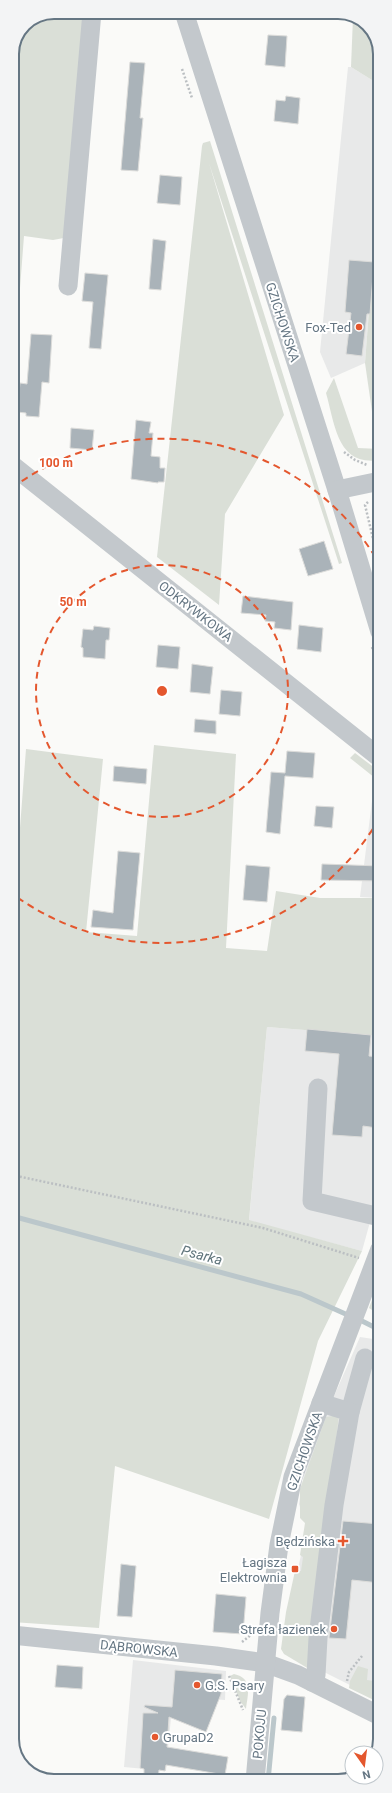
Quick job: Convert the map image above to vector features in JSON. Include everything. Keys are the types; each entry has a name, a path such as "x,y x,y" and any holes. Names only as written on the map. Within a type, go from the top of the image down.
{"street":[{"path":"68,286 91,19"},
{"name":"GZICHOWSKA","path":"186,19 337,490 373,609"},
{"name":"ODKRYWKOWA","path":"19,471 373,752"},
{"path":"337,490 373,482"},
{"path":"318,1088 312,1201 373,1215"},
{"name":"GZICHOWSKA","path":"265,1663 279,1545 293,1477 344,1340 373,1268"},
{"path":"312,1682 316,1675 318,1638 334,1506 350,1412 365,1358"},
{"path":"321,1403 350,1412"},
{"name":"DĄBROWSKA","path":"19,1636 216,1656 265,1663 312,1682 373,1712"},
{"name":"POKOJU","path":"256,1774 265,1663"}],"path":[{"path":"340,445 344,452 355,460 368,465 373,464"},
{"path":"370,500 365,505 373,538"},
{"path":"19,1176 263,1228 364,1259 373,1258"},
{"path":"238,1644 253,1633"},
{"path":"229,1670 229,1678 245,1715"}],"shaded area":[{"path":"54,19 86,19 69,237 53,240 24,236 19,301 20,47 29,29 41,22"},
{"path":"353,23 363,29 371,43 373,50 373,81 351,67"},
{"path":"348,67 351,67 373,81 373,257 365,363 331,378 320,352"},
{"path":"210,141 342,563 339,564 209,163 284,415 225,514 219,605 157,557 202,146 203,143"},
{"path":"373,257 373,418 365,363"},
{"path":"334,378 358,448 373,449 373,460 355,457 346,450 340,441 336,430 326,393"},
{"path":"154,745 236,754 226,948 267,951 276,891 320,898 373,898 373,1035 267,1027 249,1220 362,1251 318,1341 269,1519 115,1466 99,1628 19,1622 19,841 26,749 103,759 86,932 137,936"},
{"path":"355,753 373,767 373,776 350,758"},
{"path":"373,793 373,898 360,897"},
{"path":"267,1027 373,1035 373,1211 362,1251 249,1221"},
{"path":"373,1297 373,1311 369,1308"},
{"path":"360,1337 373,1339 373,1696 310,1665 285,1627 307,1528 299,1504 303,1478 324,1419"},
{"path":"339,1415 309,1669 284,1654 281,1649 286,1612 295,1571 301,1571 303,1557 300,1555 305,1523 300,1518 300,1489 326,1417"},
{"path":"133,1660 226,1671 225,1700 173,1696 166,1771 124,1767"},
{"path":"358,1666 368,1669 367,1680 373,1681 373,1700 349,1688 350,1681"},
{"path":"234,1674 240,1676 247,1683 248,1692 246,1709 240,1701 230,1676"}],"building":[{"path":"268,35 287,36 285,67 265,65"},
{"path":"130,62 145,63 140,118 143,118 138,171 121,170"},
{"path":"286,96 300,98 298,124 274,121 276,100 285,101"},
{"path":"160,175 182,177 180,205 157,203"},
{"path":"153,239 166,241 161,290 149,289"},
{"path":"349,260 373,262 370,314 367,314 362,356 346,354 351,313 345,312"},
{"path":"85,273 108,275 101,349 89,348 93,302 82,301"},
{"path":"31,334 52,335 49,383 42,382 39,417 26,416 26,413 19,412 20,383 27,384"},
{"path":"136,420 151,422 149,433 153,433 151,456 160,457 160,468 165,468 164,482 158,483 131,479"},
{"path":"71,428 94,430 92,450 70,448"},
{"path":"324,541 333,569 308,576 299,549"},
{"path":"243,596 293,602 291,630 274,628 275,622 265,621 266,615 241,613"},
{"path":"299,625 323,628 321,652 297,649"},
{"path":"94,626 110,628 109,640 106,640 105,659 83,657 83,648 81,647 83,629 93,630"},
{"path":"158,645 180,647 178,669 156,667"},
{"path":"192,664 213,667 210,694 190,692"},
{"path":"221,690 242,692 240,716 219,714"},
{"path":"195,719 216,721 216,734 194,732"},
{"path":"287,751 315,753 313,778 285,776 280,834 266,832 271,772 285,773"},
{"path":"114,766 147,769 146,784 113,781"},
{"path":"316,806 334,807 332,828 314,826"},
{"path":"118,851 140,853 133,930 91,927 93,910 113,913"},
{"path":"322,864 373,866 373,881 321,880"},
{"path":"246,865 270,867 267,902 243,900"},
{"path":"307,1029 371,1035 369,1056 373,1056 373,1127 363,1126 362,1137 332,1135 339,1054 305,1051"},
{"path":"343,1521 373,1523 373,1582 352,1580 346,1639 329,1638"},
{"path":"121,1564 136,1566 132,1617 117,1616"},
{"path":"216,1594 246,1597 243,1634 213,1632"},
{"path":"57,1665 83,1667 82,1689 55,1687"},
{"path":"175,1670 222,1674 221,1694 206,1732 169,1717 167,1747 228,1757 225,1774 166,1765 165,1771 159,1770 159,1774 144,1774 144,1769 140,1768 143,1713 158,1713 144,1707 145,1705 172,1707"},
{"path":"287,1695 305,1697 302,1732 281,1730 284,1699"}],"waterway":[{"name":"Psarka","path":"19,1218 301,1294 350,1316"},
{"name":"Psarka","path":"358,1319 373,1326"},
{"path":"269,1774 274,1718"}],"place":[{"name":"Fox-Ted","path":"359,327"},
{"name":"Będzińska","path":"343,1541"},
{"name":"Łagisza Elektrownia","path":"295,1569"},
{"name":"Strefa łazienek","path":"334,1629"},
{"name":"G.S. Psary","path":"197,1685"},
{"name":"GrupaD2","path":"155,1737"}]}
